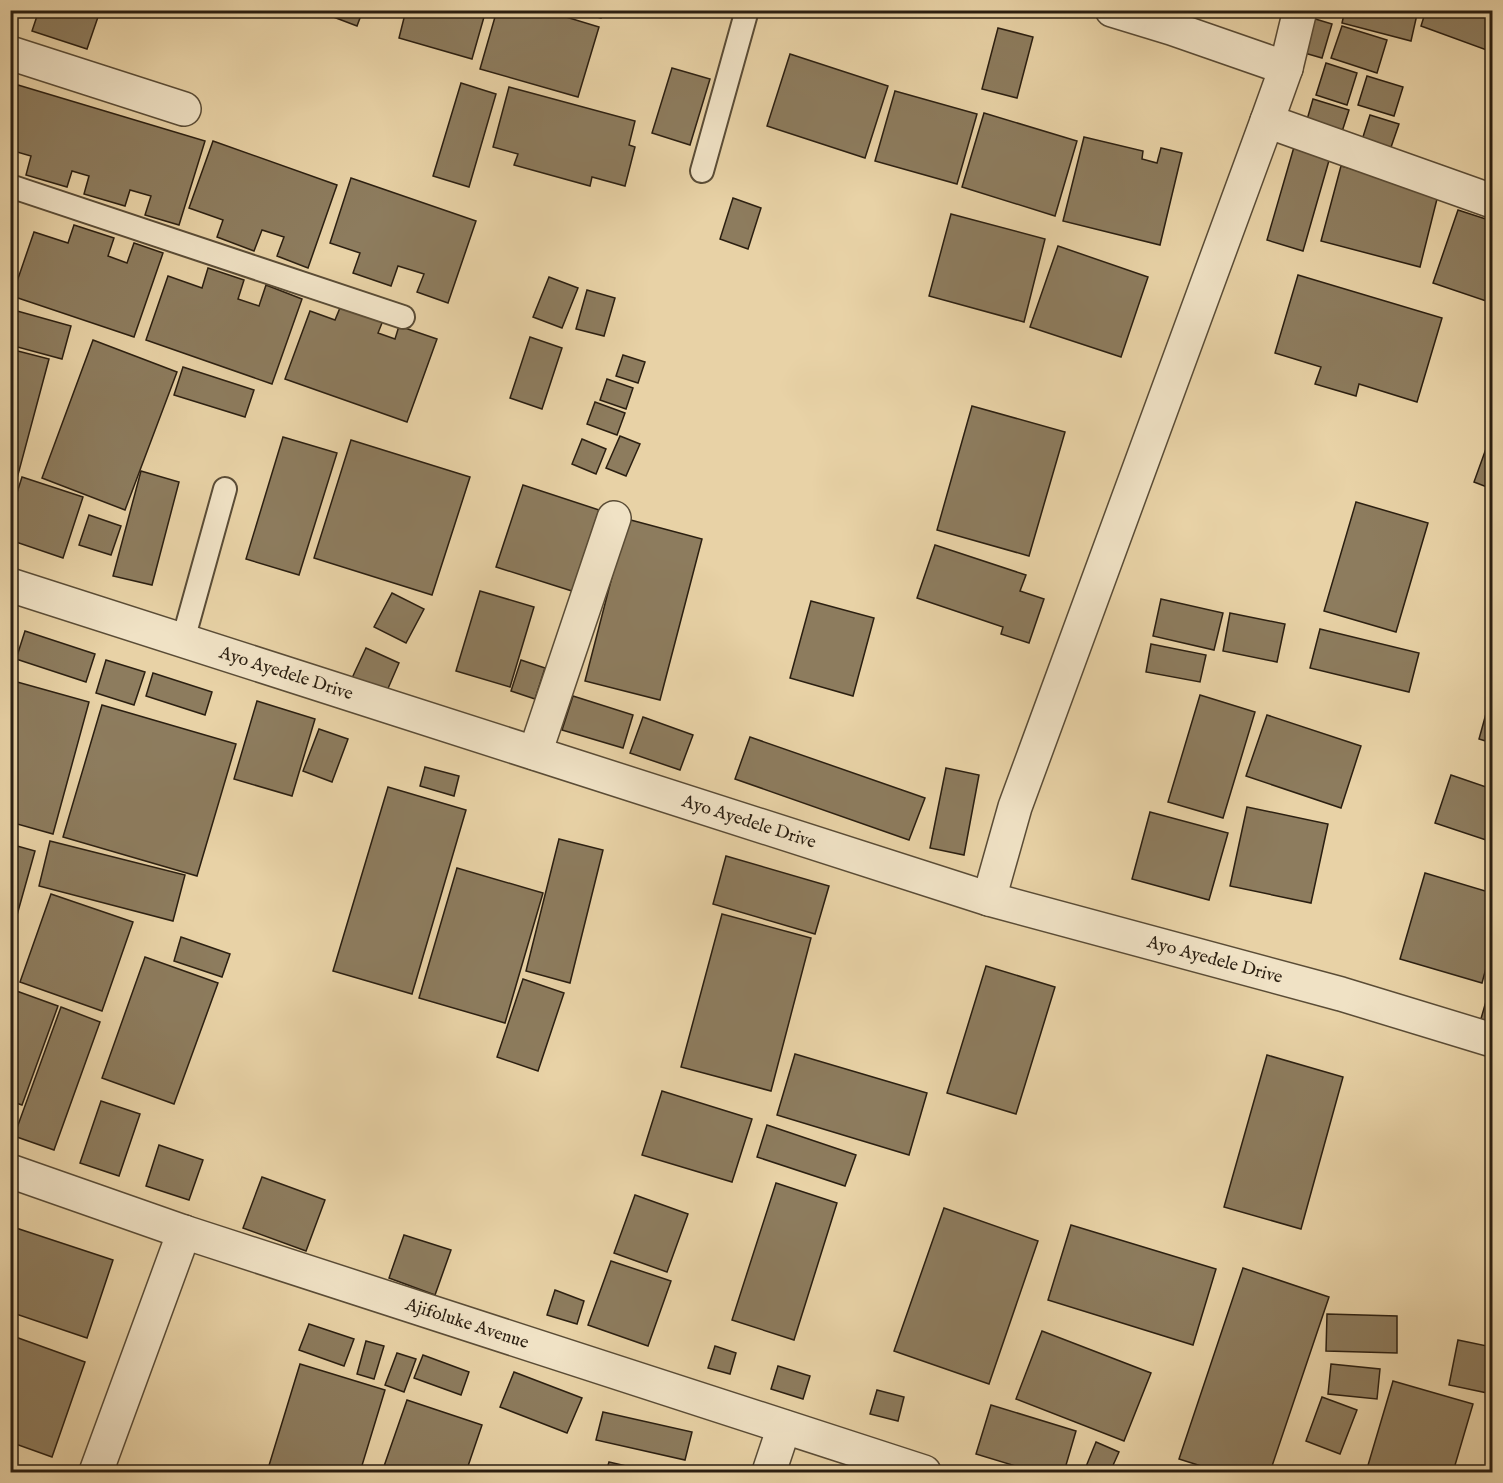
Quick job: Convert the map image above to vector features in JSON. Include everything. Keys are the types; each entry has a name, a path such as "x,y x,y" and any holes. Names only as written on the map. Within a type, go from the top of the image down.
{"street":[{"path":"1113,10 1286,68"},
{"path":"989,899 1016,807 1268,121 1286,68 1300,10"},
{"path":"10,53 184,109"},
{"path":"1268,121 1492,201"},
{"path":"535,753 614,518"},
{"name":"Ayo Ayedele Drive","path":"10,585 989,899 1341,994 1492,1040"},
{"name":"Ajifoluke Avenue","path":"10,1171 184,1232 924,1473"},
{"path":"96,1473 184,1232"},
{"path":"769,1473 784,1427"}],"lane":[{"path":"702,171 747,10"},
{"path":"10,186 403,317"},
{"path":"183,640 225,489"}],"building":[{"path":"39,10 79,10 98,17 87,49 32,31"},
{"path":"315,10 363,10 357,26"},
{"path":"406,10 486,10 472,59 399,38"},
{"path":"497,10 543,10 599,27 578,97 480,69"},
{"path":"573,10 604,10 601,18"},
{"path":"1345,10 1418,10 1411,41 1342,23"},
{"path":"1426,10 1492,10 1492,52 1421,26"},
{"path":"1312,18 1332,24 1322,58 1301,52"},
{"path":"1342,26 1387,40 1377,73 1331,58"},
{"path":"998,28 1033,37 1017,98 982,89"},
{"path":"790,54 888,86 865,158 767,126"},
{"path":"1326,63 1357,73 1347,105 1316,95"},
{"path":"672,68 710,79 690,145 652,133"},
{"path":"1367,76 1403,87 1394,116 1358,105"},
{"path":"461,83 496,94 469,187 433,176"},
{"path":"18,85 205,141 179,225 145,215 151,196 130,190 125,206 84,194 89,176 72,171 67,187 26,175 31,156 10,150 10,110"},
{"path":"509,87 635,121 629,145 635,147 625,186 592,177 590,186 514,165 518,154 493,147"},
{"path":"895,91 977,114 957,184 875,161"},
{"path":"1313,99 1349,110 1339,141 1304,130"},
{"path":"984,113 1077,141 1055,216 962,187"},
{"path":"1370,115 1399,124 1389,153 1361,143"},
{"path":"1084,137 1143,151 1142,159 1157,163 1161,148 1182,153 1160,245 1063,221"},
{"path":"213,141 337,185 308,268 277,256 284,237 262,230 254,251 217,237 223,220 189,208"},
{"path":"1294,147 1330,157 1303,251 1267,240"},
{"path":"1341,166 1439,191 1420,267 1321,241"},
{"path":"351,178 476,221 448,303 417,292 424,274 398,266 391,286 353,273 360,253 330,243"},
{"path":"733,198 761,208 748,249 720,239"},
{"path":"1458,210 1492,221 1492,303 1433,283"},
{"path":"951,214 1045,239 1024,322 929,296"},
{"path":"74,225 114,238 108,256 127,263 134,243 163,253 134,337 12,296 34,232 68,243"},
{"path":"1058,246 1148,277 1121,357 1030,327"},
{"path":"208,268 244,280 238,299 259,306 266,285 302,299 272,384 146,340 168,276 202,288"},
{"path":"1298,275 1442,318 1417,402 1359,384 1356,396 1315,384 1321,367 1275,353"},
{"path":"549,277 578,288 562,328 533,317"},
{"path":"587,290 615,298 604,336 576,329"},
{"path":"342,303 384,318 378,333 395,339 399,326 437,339 407,422 285,379 310,311 335,320"},
{"path":"10,309 71,326 62,359 10,345"},
{"path":"530,337 562,348 542,409 510,398"},
{"path":"93,340 177,372 125,510 42,478"},
{"path":"10,349 49,359 15,486 10,485"},
{"path":"623,355 645,362 638,383 616,376"},
{"path":"183,367 254,390 245,417 174,395"},
{"path":"607,379 633,388 626,409 600,400"},
{"path":"595,402 625,413 617,435 587,424"},
{"path":"972,406 1065,432 1029,556 937,530"},
{"path":"1492,432 1492,489 1474,482"},
{"path":"620,436 640,444 626,476 606,468"},
{"path":"283,437 337,453 299,575 246,559"},
{"path":"582,439 606,449 596,474 572,464"},
{"path":"351,440 470,477 432,595 314,558"},
{"path":"141,471 179,482 152,585 113,576"},
{"path":"22,477 83,497 63,558 10,540 10,515"},
{"path":"523,485 599,510 572,591 496,567"},
{"path":"1356,502 1428,523 1396,632 1324,611"},
{"path":"89,515 121,526 111,555 79,545"},
{"path":"627,519 702,539 660,700 585,681"},
{"path":"935,545 1026,575 1020,591 1044,599 1029,643 1001,634 1003,627 917,598"},
{"path":"480,591 534,607 510,687 456,671"},
{"path":"392,593 424,609 406,643 374,627"},
{"path":"1161,599 1223,613 1214,650 1153,636"},
{"path":"811,601 874,618 853,696 790,678"},
{"path":"1230,613 1285,624 1277,662 1223,651"},
{"path":"1320,629 1419,653 1409,692 1310,668"},
{"path":"25,631 95,654 86,682 16,659"},
{"path":"1151,644 1206,655 1200,682 1146,672"},
{"path":"366,648 399,663 386,693 352,678"},
{"path":"106,660 145,672 134,705 96,693"},
{"path":"521,660 545,668 535,699 511,691"},
{"path":"153,673 212,692 205,715 146,696"},
{"path":"10,680 89,702 53,834 10,822"},
{"path":"1492,692 1492,743 1479,739"},
{"path":"1200,695 1255,712 1223,818 1168,802"},
{"path":"573,696 633,715 623,748 562,730"},
{"path":"257,701 315,719 292,796 234,779"},
{"path":"102,705 236,744 197,876 63,837"},
{"path":"1267,715 1361,746 1341,808 1246,776"},
{"path":"643,717 693,735 680,770 630,753"},
{"path":"319,729 348,739 332,782 303,771"},
{"path":"750,737 925,798 909,840 735,779"},
{"path":"425,767 459,776 454,796 420,786"},
{"path":"946,768 979,775 964,855 930,848"},
{"path":"1451,775 1492,789 1492,842 1435,823"},
{"path":"388,787 466,810 412,994 333,971"},
{"path":"1247,807 1328,824 1311,903 1230,886"},
{"path":"1150,812 1228,833 1209,900 1132,879"},
{"path":"559,839 603,850 570,983 526,971"},
{"path":"50,841 185,875 173,921 39,886"},
{"path":"10,844 35,851 10,940"},
{"path":"726,856 829,886 815,934 713,904"},
{"path":"457,868 543,893 505,1023 419,998"},
{"path":"1425,873 1492,893 1492,946 1482,983 1400,959"},
{"path":"51,894 133,922 102,1011 20,982"},
{"path":"722,914 811,938 771,1091 681,1067"},
{"path":"181,937 230,954 222,977 174,961"},
{"path":"145,957 218,983 174,1104 102,1078"},
{"path":"986,966 1055,987 1016,1114 947,1093"},
{"path":"523,979 564,993 538,1071 497,1057"},
{"path":"1492,981 1492,1025 1480,1022"},
{"path":"11,989 58,1006 22,1105 10,1101"},
{"path":"61,1007 100,1022 54,1150 14,1136"},
{"path":"795,1054 927,1093 909,1155 777,1115"},
{"path":"1267,1055 1343,1077 1301,1229 1224,1207"},
{"path":"662,1091 752,1119 732,1182 642,1155"},
{"path":"101,1101 140,1114 119,1176 80,1163"},
{"path":"767,1125 856,1155 845,1186 757,1157"},
{"path":"159,1145 203,1160 189,1200 146,1186"},
{"path":"262,1177 325,1200 306,1251 243,1228"},
{"path":"776,1183 837,1203 794,1340 732,1320"},
{"path":"635,1195 688,1214 667,1272 614,1253"},
{"path":"944,1208 1038,1241 989,1384 894,1351"},
{"path":"1071,1225 1216,1269 1193,1345 1048,1300"},
{"path":"10,1226 113,1260 87,1338 10,1312"},
{"path":"404,1235 451,1250 435,1295 389,1278"},
{"path":"611,1261 671,1281 648,1346 588,1325"},
{"path":"1243,1268 1329,1297 1270,1472 1220,1472 1179,1459"},
{"path":"555,1290 584,1301 577,1324 547,1315"},
{"path":"1327,1314 1397,1316 1397,1353 1326,1351"},
{"path":"309,1324 354,1339 344,1366 299,1350"},
{"path":"1042,1331 1151,1373 1124,1441 1016,1399"},
{"path":"10,1335 85,1362 52,1457 10,1442"},
{"path":"1458,1340 1492,1347 1492,1394 1449,1385"},
{"path":"366,1341 384,1346 374,1379 357,1374"},
{"path":"715,1346 736,1353 730,1374 708,1368"},
{"path":"397,1353 416,1359 404,1392 385,1385"},
{"path":"423,1355 469,1372 461,1395 414,1378"},
{"path":"300,1364 385,1390 360,1472 267,1472"},
{"path":"1331,1364 1380,1369 1377,1399 1328,1394"},
{"path":"778,1366 810,1376 803,1399 771,1389"},
{"path":"514,1372 582,1398 567,1433 500,1407"},
{"path":"1393,1381 1473,1404 1453,1472 1366,1472"},
{"path":"877,1390 904,1397 898,1421 870,1414"},
{"path":"1322,1397 1357,1410 1340,1454 1306,1441"},
{"path":"407,1400 482,1425 466,1472 382,1472"},
{"path":"991,1405 1076,1431 1064,1472 1035,1472 976,1454"},
{"path":"603,1412 692,1432 685,1460 596,1440"},
{"path":"1096,1442 1119,1452 1110,1472 1092,1472 1085,1469"},
{"path":"1492,1445 1492,1472 1485,1472"},
{"path":"609,1462 652,1472 606,1472"}]}
